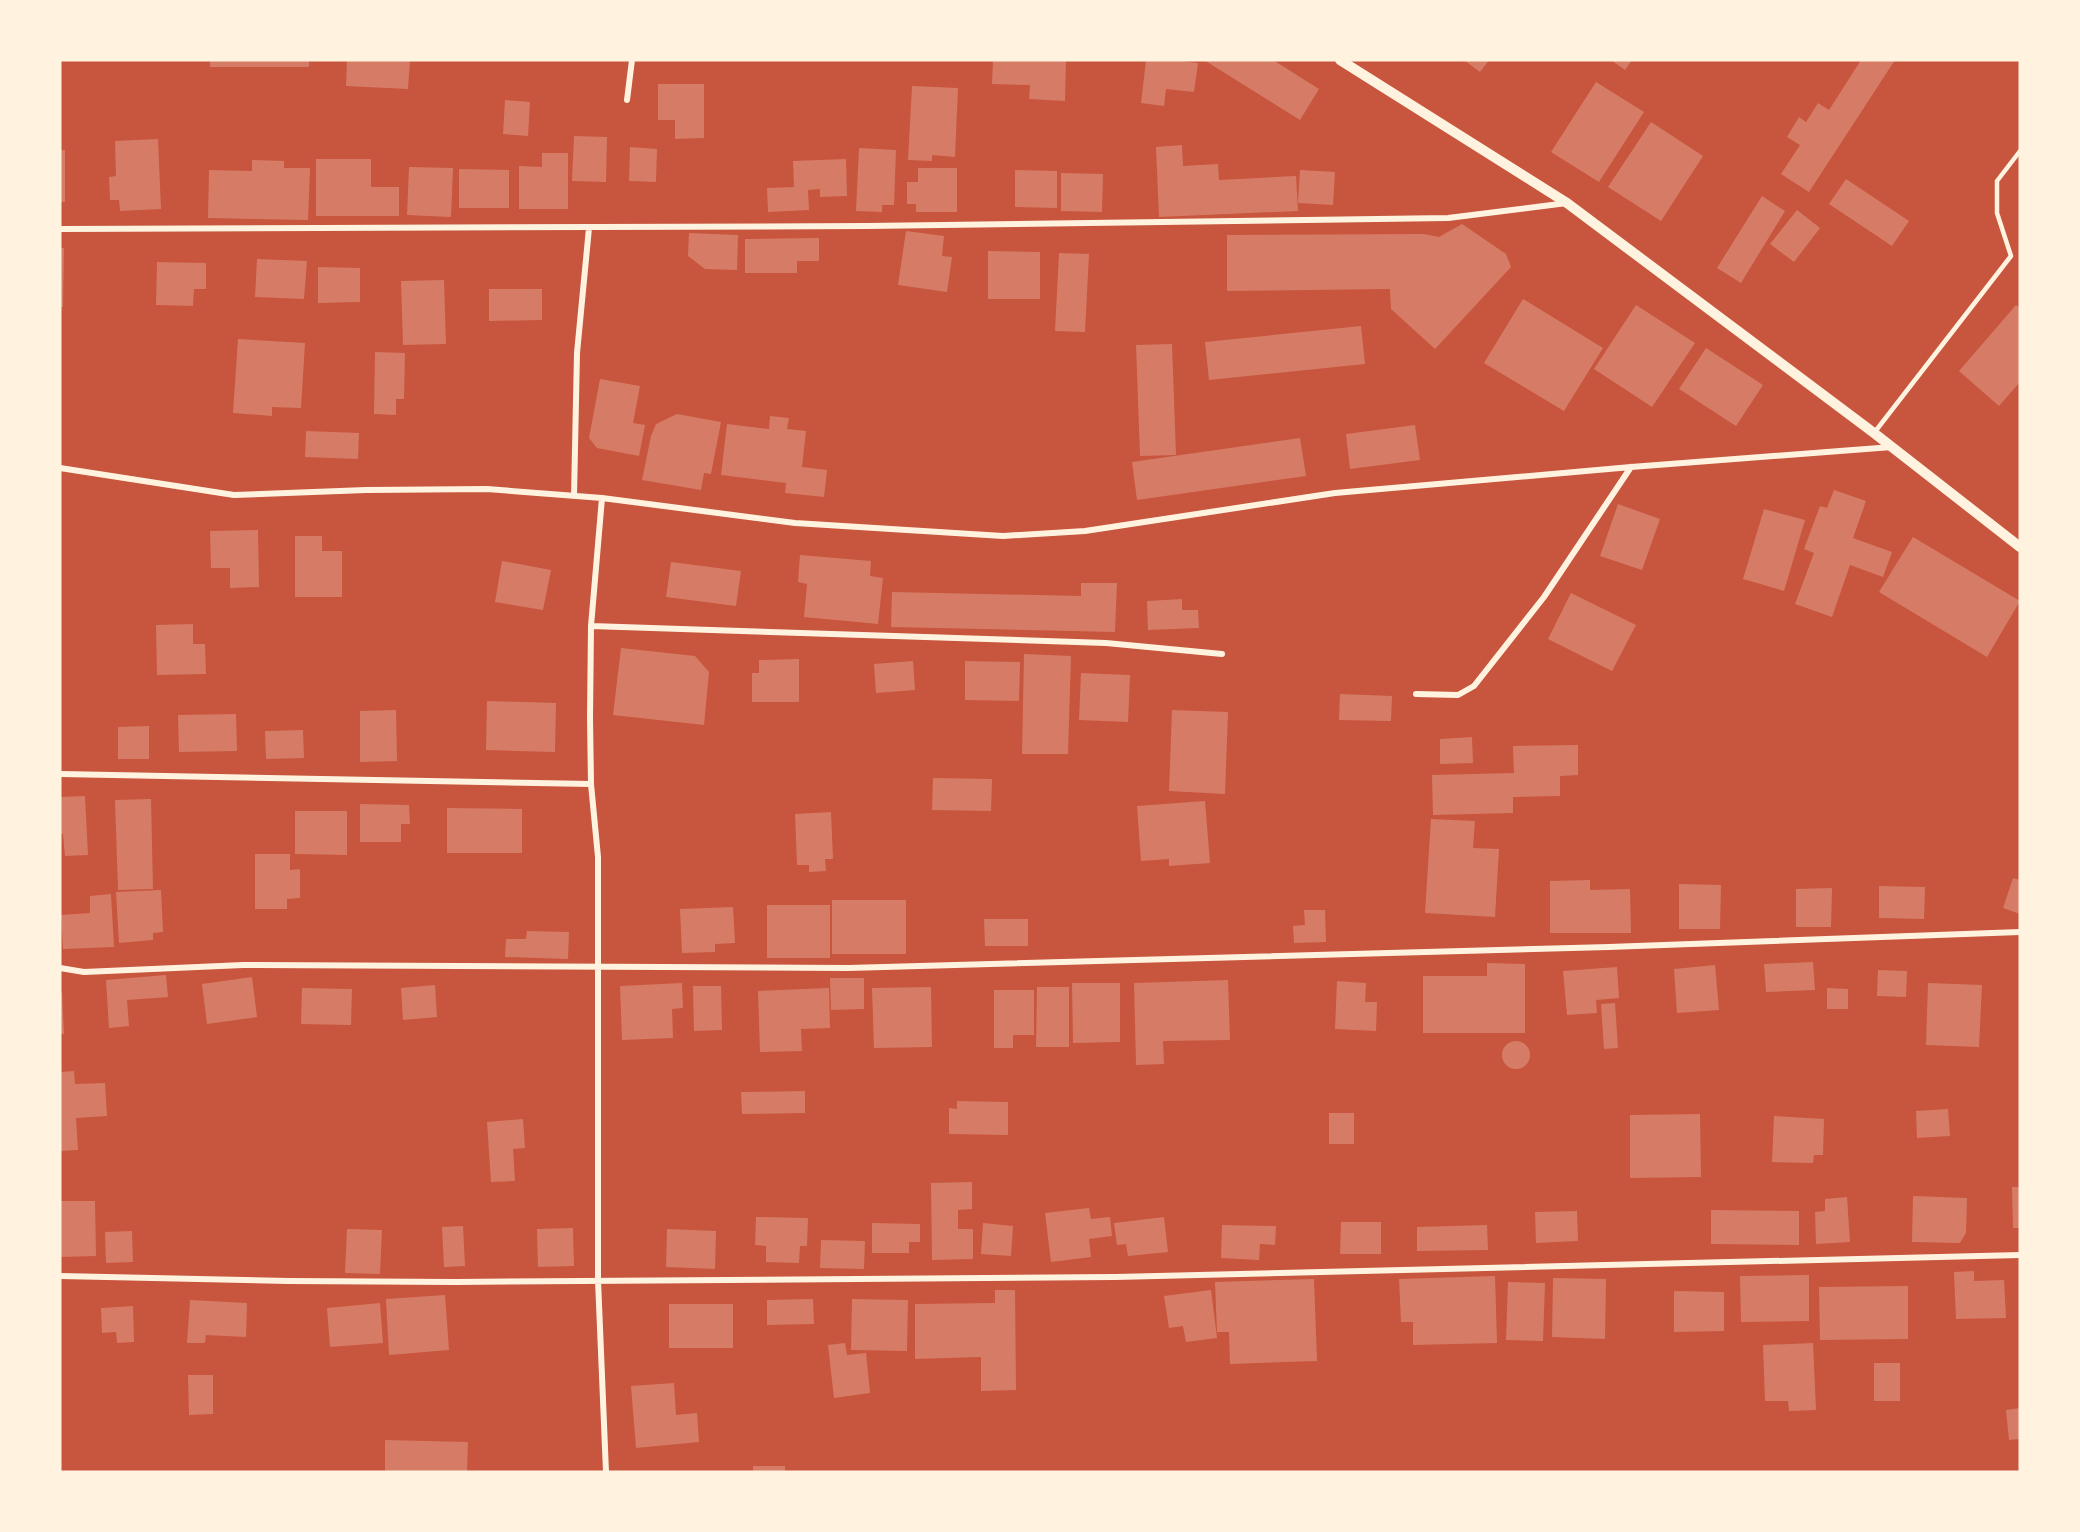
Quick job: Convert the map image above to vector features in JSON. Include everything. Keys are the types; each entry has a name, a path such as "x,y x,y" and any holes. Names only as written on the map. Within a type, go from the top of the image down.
{"street":[{"path":"627,100 632,60"},
{"path":"1340,60 1567,203 1874,433 2020,547"},
{"path":"60,229 867,226 1448,218 1567,203"},
{"path":"574,496 577,353 589,228"},
{"path":"60,468 234,495 366,490 487,489 602,498 795,523 1004,536 1085,531 1335,493 1892,447"},
{"path":"1416,694 1458,695 1474,686 1544,597 1631,467"},
{"path":"602,498 591,626 591,784 598,857 598,1280 606,1472"},
{"path":"591,626 1106,643 1222,654"},
{"path":"60,774 591,784"},
{"path":"60,968 84,972 243,965 848,968 2020,932"},
{"path":"60,1276 301,1281 1115,1277 2020,1255"}],"lane":[{"path":"1874,433 2011,256 1997,213 1997,181 2020,151"}],"building":[{"path":"210,60 309,60 309,67 210,67"},
{"path":"347,60 410,60 408,89 346,86"},
{"path":"993,60 1066,60 1065,101 1029,99 1030,85 992,84"},
{"path":"1146,60 1198,63 1194,92 1166,89 1164,106 1141,103"},
{"path":"1204,60 1273,60 1319,89 1300,120"},
{"path":"1464,60 1489,60 1480,72"},
{"path":"1611,60 1632,60 1625,70"},
{"path":"1861,60 1895,60 1809,192 1781,174 1800,145 1787,137 1799,117 1806,122 1818,103 1829,110"},
{"path":"1596,82 1644,112 1599,182 1551,152"},
{"path":"658,84 704,84 704,138 675,139 675,120 658,120"},
{"path":"912,86 958,88 955,157 932,155 932,161 908,160"},
{"path":"505,100 530,102 528,136 503,134"},
{"path":"1651,122 1703,156 1661,221 1608,187"},
{"path":"574,136 607,137 606,182 572,181"},
{"path":"158,139 161,209 120,211 119,200 110,200 109,177 116,176 115,141"},
{"path":"1182,145 1183,166 1218,164 1219,180 1296,176 1298,211 1159,217 1156,147"},
{"path":"630,147 657,149 656,182 629,181"},
{"path":"859,148 896,150 894,205 882,205 882,212 856,211"},
{"path":"60,150 65,150 65,202 60,202"},
{"path":"542,153 568,153 568,209 519,209 519,166 542,167"},
{"path":"316,159 371,159 371,187 399,187 399,216 316,216"},
{"path":"846,159 847,196 820,197 820,189 808,190 809,210 768,212 767,188 794,187 793,161"},
{"path":"252,160 284,161 284,168 310,168 308,220 208,218 209,170 252,171"},
{"path":"409,167 453,168 451,217 407,215"},
{"path":"918,168 957,168 957,212 916,212 916,204 907,204 907,182 918,182"},
{"path":"459,169 509,170 509,208 459,208"},
{"path":"1015,170 1057,171 1057,208 1015,207"},
{"path":"1300,170 1335,172 1333,205 1298,203"},
{"path":"1061,173 1103,174 1102,212 1061,211"},
{"path":"1846,179 1909,221 1892,246 1829,204"},
{"path":"1762,196 1785,211 1741,283 1717,268"},
{"path":"1797,210 1820,228 1794,262 1770,244"},
{"path":"1462,224 1506,254 1511,267 1435,349 1391,309 1390,289 1227,291 1227,235 1424,234 1439,237"},
{"path":"906,231 944,236 942,256 952,257 947,292 898,285"},
{"path":"689,233 738,235 737,270 705,269 688,256"},
{"path":"819,238 819,261 797,261 797,273 745,273 745,239"},
{"path":"60,248 64,248 63,307 60,307"},
{"path":"988,251 1040,252 1040,299 988,299"},
{"path":"1059,253 1089,254 1085,332 1055,331"},
{"path":"257,259 307,261 304,299 255,297"},
{"path":"157,262 206,263 206,289 194,289 193,306 156,305"},
{"path":"318,267 360,268 360,302 318,303"},
{"path":"444,280 446,344 403,345 401,281"},
{"path":"489,289 542,289 542,320 489,321"},
{"path":"1523,299 1603,348 1564,411 1484,363"},
{"path":"1636,305 1695,343 1652,407 1594,369"},
{"path":"2016,305 2020,308 2020,382 1999,406 1959,371"},
{"path":"1361,326 1365,364 1209,380 1205,342"},
{"path":"238,339 305,343 301,408 272,407 272,416 233,413"},
{"path":"1172,344 1176,455 1140,456 1136,345"},
{"path":"1706,348 1763,385 1736,426 1679,389"},
{"path":"375,352 405,353 404,399 396,399 396,415 374,414"},
{"path":"600,379 640,386 633,423 645,425 639,456 597,448 589,438"},
{"path":"677,414 721,422 711,474 704,473 701,490 642,480 651,436 656,424"},
{"path":"770,416 789,418 787,429 806,431 802,467 827,470 824,497 785,493 786,483 721,475 727,424 769,429"},
{"path":"1415,425 1420,460 1350,469 1346,434"},
{"path":"306,431 359,433 358,459 305,457"},
{"path":"1300,438 1306,476 1137,500 1132,462"},
{"path":"1834,490 1866,501 1853,538 1892,552 1883,577 1850,565 1832,617 1795,604 1814,553 1804,549 1820,506 1827,508"},
{"path":"1618,504 1660,519 1642,570 1600,556"},
{"path":"1764,509 1805,520 1784,591 1743,579"},
{"path":"258,530 259,587 230,588 230,568 211,568 210,531"},
{"path":"295,536 322,536 322,551 342,551 342,597 295,597"},
{"path":"1913,537 2020,601 1987,657 1879,592"},
{"path":"800,555 871,561 870,576 883,578 878,624 804,617 807,584 798,582"},
{"path":"502,561 551,570 543,610 495,602"},
{"path":"671,562 741,571 736,606 666,597"},
{"path":"1081,583 1117,583 1115,632 891,627 892,592 1081,596"},
{"path":"1571,593 1636,625 1612,671 1548,639"},
{"path":"1182,599 1182,610 1198,610 1199,628 1148,630 1147,601"},
{"path":"193,624 193,644 205,644 206,674 157,675 156,625"},
{"path":"621,648 695,656 709,672 704,725 613,715"},
{"path":"1024,654 1071,656 1068,754 1022,754"},
{"path":"799,659 799,702 752,702 752,673 759,673 759,660"},
{"path":"913,661 915,690 876,693 874,664"},
{"path":"965,661 1020,662 1019,701 965,700"},
{"path":"1081,673 1130,675 1128,722 1079,720"},
{"path":"1340,694 1392,696 1391,721 1339,720"},
{"path":"487,701 556,703 555,752 486,750"},
{"path":"396,710 397,761 360,762 360,711"},
{"path":"1172,710 1228,712 1225,794 1169,791"},
{"path":"236,714 237,751 179,752 178,715"},
{"path":"149,726 149,759 118,759 118,727"},
{"path":"303,730 304,758 266,759 265,731"},
{"path":"1472,737 1473,763 1440,764 1440,739"},
{"path":"1578,745 1578,775 1560,776 1560,796 1513,797 1513,813 1433,815 1432,775 1514,773 1513,746"},
{"path":"933,778 992,779 991,811 932,810"},
{"path":"85,796 88,855 65,856 63,834 60,834 60,797"},
{"path":"151,799 153,889 118,890 115,800"},
{"path":"1205,801 1210,863 1169,866 1169,859 1141,861 1137,806"},
{"path":"360,804 409,805 410,824 401,824 401,842 360,842"},
{"path":"447,808 522,809 522,853 447,853"},
{"path":"295,811 347,811 347,855 295,854"},
{"path":"831,812 833,859 825,859 826,871 809,872 809,865 797,865 795,814"},
{"path":"1431,819 1475,821 1473,848 1499,849 1495,917 1425,913"},
{"path":"255,854 290,854 290,870 300,869 300,898 287,899 287,909 255,909"},
{"path":"2013,878 2020,880 2020,914 2003,908"},
{"path":"1590,880 1590,890 1630,889 1631,933 1550,933 1550,881"},
{"path":"1679,884 1721,885 1720,929 1679,929"},
{"path":"1879,886 1925,887 1924,919 1879,918"},
{"path":"1832,888 1831,927 1796,927 1796,889"},
{"path":"161,890 163,932 153,933 153,940 119,943 116,892"},
{"path":"111,894 114,947 63,949 61,915 90,913 90,896"},
{"path":"832,900 906,900 906,954 832,954"},
{"path":"767,905 830,905 830,958 767,958"},
{"path":"733,907 735,943 715,944 715,952 682,953 680,909"},
{"path":"1304,910 1325,910 1326,942 1294,943 1293,926 1305,925"},
{"path":"984,919 1028,919 1028,946 985,946"},
{"path":"527,931 569,932 568,959 505,957 506,939 526,939"},
{"path":"1813,962 1815,990 1766,992 1764,964"},
{"path":"1487,963 1525,964 1525,1033 1423,1033 1423,976 1487,976"},
{"path":"1715,965 1719,1010 1677,1013 1674,969"},
{"path":"1617,967 1619,998 1596,1000 1597,1013 1567,1015 1563,971"},
{"path":"1878,970 1907,971 1906,997 1877,996"},
{"path":"166,975 168,997 127,1000 129,1026 109,1028 106,980"},
{"path":"252,977 257,1017 207,1024 202,984"},
{"path":"830,978 864,978 864,1009 831,1010"},
{"path":"1228,980 1230,1040 1163,1041 1164,1064 1136,1065 1134,983"},
{"path":"1337,981 1366,983 1365,1002 1377,1002 1376,1031 1335,1029"},
{"path":"682,983 683,1008 672,1009 673,1038 622,1040 620,986"},
{"path":"1072,983 1120,983 1120,1042 1073,1043"},
{"path":"1928,983 1982,985 1979,1047 1926,1045"},
{"path":"435,985 437,1017 403,1020 401,988"},
{"path":"693,986 721,986 722,1030 694,1031"},
{"path":"931,987 932,1047 874,1048 872,988"},
{"path":"1037,987 1069,987 1069,1047 1036,1047"},
{"path":"302,988 352,989 351,1025 301,1024"},
{"path":"829,988 830,1028 801,1029 802,1051 760,1052 758,991"},
{"path":"1827,988 1848,989 1848,1009 1827,1009"},
{"path":"994,990 1034,990 1034,1035 1013,1035 1013,1048 994,1048"},
{"path":"60,992 62,992 64,1034 60,1034"},
{"path":"1615,1003 1618,1048 1604,1049 1601,1004"},
{"path":"1516,1041 1526,1045 1530,1055 1526,1065 1516,1069 1506,1065 1502,1055 1506,1045"},
{"path":"74,1071 75,1084 105,1083 107,1116 76,1118 78,1150 60,1151 60,1072"},
{"path":"805,1091 805,1113 742,1114 741,1092"},
{"path":"957,1101 1008,1102 1008,1135 949,1134 949,1108 957,1109"},
{"path":"1948,1109 1950,1136 1917,1138 1916,1111"},
{"path":"1329,1113 1354,1113 1354,1144 1329,1144"},
{"path":"1700,1114 1701,1177 1630,1178 1630,1115"},
{"path":"1774,1116 1824,1119 1823,1155 1814,1155 1813,1163 1772,1162"},
{"path":"523,1119 525,1148 513,1149 515,1181 491,1182 487,1122"},
{"path":"972,1182 972,1209 958,1210 958,1229 973,1229 973,1259 932,1260 931,1183"},
{"path":"2012,1187 2020,1187 2020,1228 2013,1228"},
{"path":"1913,1196 1967,1198 1966,1233 1960,1243 1912,1242"},
{"path":"1847,1197 1850,1242 1816,1244 1815,1212 1825,1211 1825,1199"},
{"path":"60,1201 95,1201 96,1256 60,1257"},
{"path":"1089,1208 1091,1219 1110,1217 1112,1236 1089,1239 1091,1257 1051,1262 1045,1213"},
{"path":"1711,1210 1799,1211 1799,1245 1711,1244"},
{"path":"1577,1211 1578,1241 1536,1243 1535,1212"},
{"path":"756,1217 808,1218 807,1246 800,1246 799,1263 766,1262 766,1246 755,1245"},
{"path":"1164,1217 1168,1252 1128,1256 1126,1244 1117,1245 1114,1223"},
{"path":"1341,1222 1381,1222 1381,1254 1340,1254"},
{"path":"872,1223 920,1224 920,1242 909,1242 909,1253 872,1253"},
{"path":"983,1223 1013,1226 1011,1256 981,1254"},
{"path":"1222,1225 1276,1226 1275,1245 1260,1244 1259,1260 1221,1258"},
{"path":"1487,1225 1488,1250 1417,1251 1417,1227"},
{"path":"463,1226 465,1266 444,1267 442,1227"},
{"path":"573,1228 574,1266 538,1267 537,1229"},
{"path":"347,1229 382,1230 380,1274 345,1273"},
{"path":"667,1229 716,1231 715,1269 666,1267"},
{"path":"132,1231 133,1262 106,1263 105,1232"},
{"path":"821,1240 865,1241 864,1269 820,1268"},
{"path":"1974,1271 1974,1281 2004,1280 2006,1318 1956,1319 1954,1272"},
{"path":"1809,1275 1809,1321 1741,1322 1740,1276"},
{"path":"1495,1276 1497,1343 1413,1345 1413,1322 1401,1322 1399,1279"},
{"path":"1553,1278 1606,1279 1605,1339 1552,1337"},
{"path":"1314,1279 1317,1361 1230,1364 1229,1332 1217,1332 1215,1282"},
{"path":"1508,1282 1545,1283 1543,1341 1506,1340"},
{"path":"1908,1286 1908,1339 1820,1340 1819,1287"},
{"path":"995,1290 1015,1290 1016,1390 981,1391 981,1357 915,1359 915,1304 995,1303"},
{"path":"1211,1290 1217,1338 1186,1342 1183,1326 1169,1328 1164,1296"},
{"path":"1674,1291 1724,1292 1724,1331 1674,1332"},
{"path":"445,1295 449,1350 389,1355 386,1299"},
{"path":"813,1299 814,1324 767,1325 767,1300"},
{"path":"852,1299 908,1300 907,1351 851,1350"},
{"path":"190,1300 247,1303 246,1337 206,1335 205,1343 187,1343"},
{"path":"380,1303 383,1343 330,1347 327,1308"},
{"path":"669,1304 733,1304 733,1348 669,1348"},
{"path":"133,1306 134,1342 117,1343 116,1332 102,1333 101,1308"},
{"path":"845,1343 847,1355 866,1353 870,1393 834,1398 828,1345"},
{"path":"1813,1343 1816,1410 1789,1411 1788,1401 1765,1401 1763,1345"},
{"path":"1874,1363 1900,1363 1900,1401 1874,1401"},
{"path":"188,1375 213,1375 213,1414 189,1415"},
{"path":"674,1383 676,1415 697,1413 699,1442 636,1448 631,1386"},
{"path":"2020,1408 2020,1439 2009,1440 2006,1410"},
{"path":"385,1440 468,1442 467,1472 385,1472"},
{"path":"753,1466 785,1466 785,1472 753,1472"}]}
